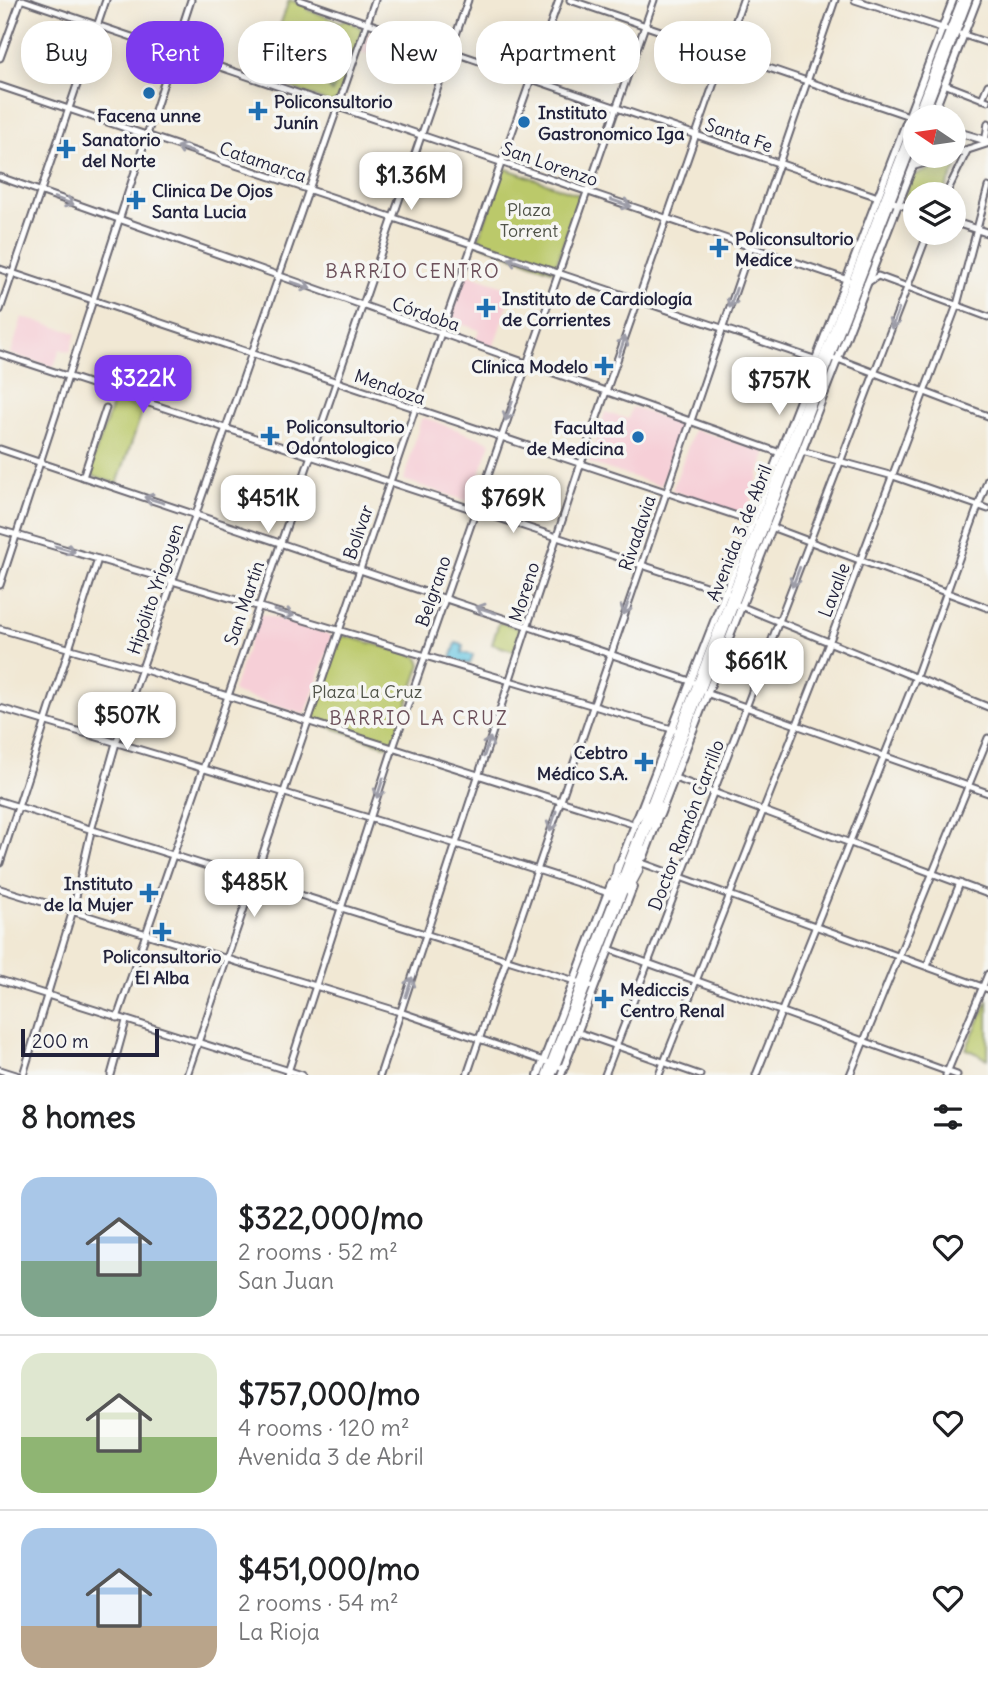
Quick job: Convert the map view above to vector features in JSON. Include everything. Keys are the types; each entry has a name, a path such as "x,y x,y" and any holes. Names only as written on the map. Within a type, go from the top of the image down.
{"highway":[{"path":"927,105 962,0"},
{"path":"953,31 968,0"},
{"name":"Avenida 3 de Abril","path":"920,105 953,31"},
{"name":"Avenida 3 de Abril","path":"888,201 903,153"},
{"name":"Avenida 3 de Abril","path":"827,359 853,282 903,166"},
{"name":"Avenida 3 de Abril","path":"671,758 736,603 787,454 848,313 853,282"},
{"path":"804,390 827,359"},
{"path":"602,948 618,896 638,872 646,827 671,758"},
{"path":"646,827 671,758"},
{"name":"Avenida 3 de Abril","path":"618,896 646,827"},
{"path":"602,948 618,896 618,866"},
{"name":"Avenida 3 de Abril","path":"552,1075 584,983 602,948"},
{"name":"Avenida 3 de Abril","path":"546,1075 555,1066"}],"main road":[{"path":"936,105 944,84 953,31 953,0"},
{"path":"953,31 977,0"},
{"path":"966,134 987,142"},
{"path":"903,139 893,158 888,201 903,205"},
{"path":"968,149 987,142"},
{"name":"Avenida 3 de Abril","path":"853,282 888,201 912,168"},
{"name":"Avenida 3 de Abril","path":"699,687 725,591 803,450 827,359 868,282 888,201"},
{"path":"966,225 988,233"},
{"name":"Avenida 3 de Abril","path":"638,872 642,863 646,827 699,687 736,603 787,454 804,390"},
{"name":"Avenida 3 de Abril","path":"618,866 646,827 675,778 681,732"},
{"name":"Avenida 3 de Abril","path":"537,1075 555,1066 577,1032 584,983 618,896"}],"street":[{"name":"San Lorenzo","path":"22,0 83,21"},
{"path":"0,58 22,0"},
{"path":"100,21 106,0"},
{"path":"184,21 191,0"},
{"name":"Santa Fe","path":"300,0 366,23"},
{"name":"Hipólito Yrigoyen","path":"369,21 376,0"},
{"name":"San Martín","path":"461,21 468,0"},
{"name":"Bolívar","path":"552,21 559,0"},
{"path":"570,0 654,28"},
{"name":"Belgrano","path":"287,1073 393,748 499,438 654,0"},
{"name":"Moreno","path":"735,21 743,0"},
{"name":"Rivadavia","path":"467,1075 835,0"},
{"path":"855,0 988,43"},
{"name":"Hipólito Yrigoyen","path":"23,1075 73,909 92,827 116,743 307,191 366,29"},
{"name":"San Lorenzo","path":"224,69 853,282"},
{"path":"771,69 903,114"},
{"path":"0,310 77,84"},
{"path":"0,585 164,84"},
{"name":"San Martín","path":"117,1018 257,605 440,84"},
{"name":"Bolívar","path":"187,1075 471,246 529,84"},
{"name":"Santa Fe","path":"546,84 888,201"},
{"name":"Moreno","path":"380,1075 580,466 712,84"},
{"path":"944,84 985,100 988,85"},
{"name":"Catamarca","path":"0,86 721,331 875,372 988,416"},
{"path":"987,142 988,122"},
{"path":"952,182 968,149"},
{"name":"Córdoba","path":"0,177 787,454"},
{"name":"Lavalle","path":"659,1075 829,643 957,305 975,228 988,187"},
{"name":"Doctor Ramón Carrillo","path":"605,1075 924,245"},
{"name":"Mendoza","path":"0,269 580,466 810,541 988,608"},
{"path":"853,282 868,282 877,276 988,317"},
{"path":"0,354 725,591 736,603 778,624 988,706"},
{"path":"83,477 106,408"},
{"path":"0,449 610,652 699,687 746,709 988,793"},
{"path":"787,454 803,450 893,476 988,509"},
{"path":"756,1075 916,677 988,479"},
{"path":"0,530 511,679 681,732"},
{"path":"0,863 98,559"},
{"path":"0,629 142,669 646,827"},
{"path":"0,708 456,844 618,896"},
{"path":"850,1075 988,738"},
{"path":"675,778 988,894"},
{"path":"0,801 92,827 584,983"},
{"path":"642,863 986,988"},
{"path":"927,966 960,883"},
{"path":"0,888 480,1037 555,1066"},
{"path":"602,948 698,978 957,1075"},
{"path":"947,1073 986,988 988,974"},
{"path":"0,980 287,1073 302,1075"},
{"path":"111,1075 126,1021"},
{"path":"577,1032 700,1075"},
{"path":"0,1070 16,1075"}],"shaded area":[{"path":"366,37 366,54 361,52"},
{"name":"Instituto de Cardiología de Corrientes","path":"466,273 513,289 493,348 475,342 479,330 449,320"},
{"path":"22,317 76,333 70,352 60,349 54,367 11,354"},
{"name":"Facultad de Medicina","path":"632,407 679,424 682,428 661,486 589,463 605,412 628,419"},
{"path":"425,418 491,442 470,502 404,480 421,419"},
{"path":"694,429 766,452 746,516 672,491"},
{"path":"262,614 329,634 332,638 306,713 235,693 233,690 258,616"}],"green space":[{"path":"289,0 338,21 282,21"},
{"path":"352,23 360,27 362,33 352,61"},
{"path":"282,84 344,84 338,100 330,103"},
{"path":"330,84 336,84 332,92 328,87"},
{"name":"Plaza Torrent","path":"504,168 580,195 554,271 477,243 490,207 489,201"},
{"path":"934,168 956,168 949,182 910,182 912,176"},
{"path":"114,400 143,410 117,484 88,474"},
{"path":"499,622 521,629 514,651 492,644"},
{"name":"Plaza La Cruz","path":"346,636 417,656 421,664 394,742 387,746 314,722 312,715 340,637"},
{"path":"988,1000 988,1059 966,1049"}],"water":[{"path":"456,643 463,645 462,653 473,655 470,664 451,659"}],"place":[{"name":"Facena unne","path":"149,93"},
{"name":"Policonsultorio Junín","path":"258,111"},
{"name":"Instituto Gastronomico Iga","path":"524,122"},
{"name":"Sanatorio del Norte","path":"66,149"},
{"name":"Clinica De Ojos Santa Lucia","path":"136,200"},
{"name":"Policonsultorio Medice","path":"719,248"},
{"name":"Instituto de Cardiología de Corrientes","path":"486,308"},
{"name":"Clínica Modelo","path":"604,366"},
{"name":"Policonsultorio Odontologico","path":"270,436"},
{"name":"Facultad de Medicina","path":"638,437"},
{"name":"Cebtro Médico S.A.","path":"644,762"},
{"name":"Instituto de la Mujer","path":"149,893"},
{"name":"Policonsultorio El Alba","path":"162,932"},
{"name":"Mediccis Centro Renal","path":"604,999"}],"district":[{"name":"BARRIO CENTRO","path":"413,271"},
{"name":"BARRIO LA CRUZ","path":"419,718"}]}
